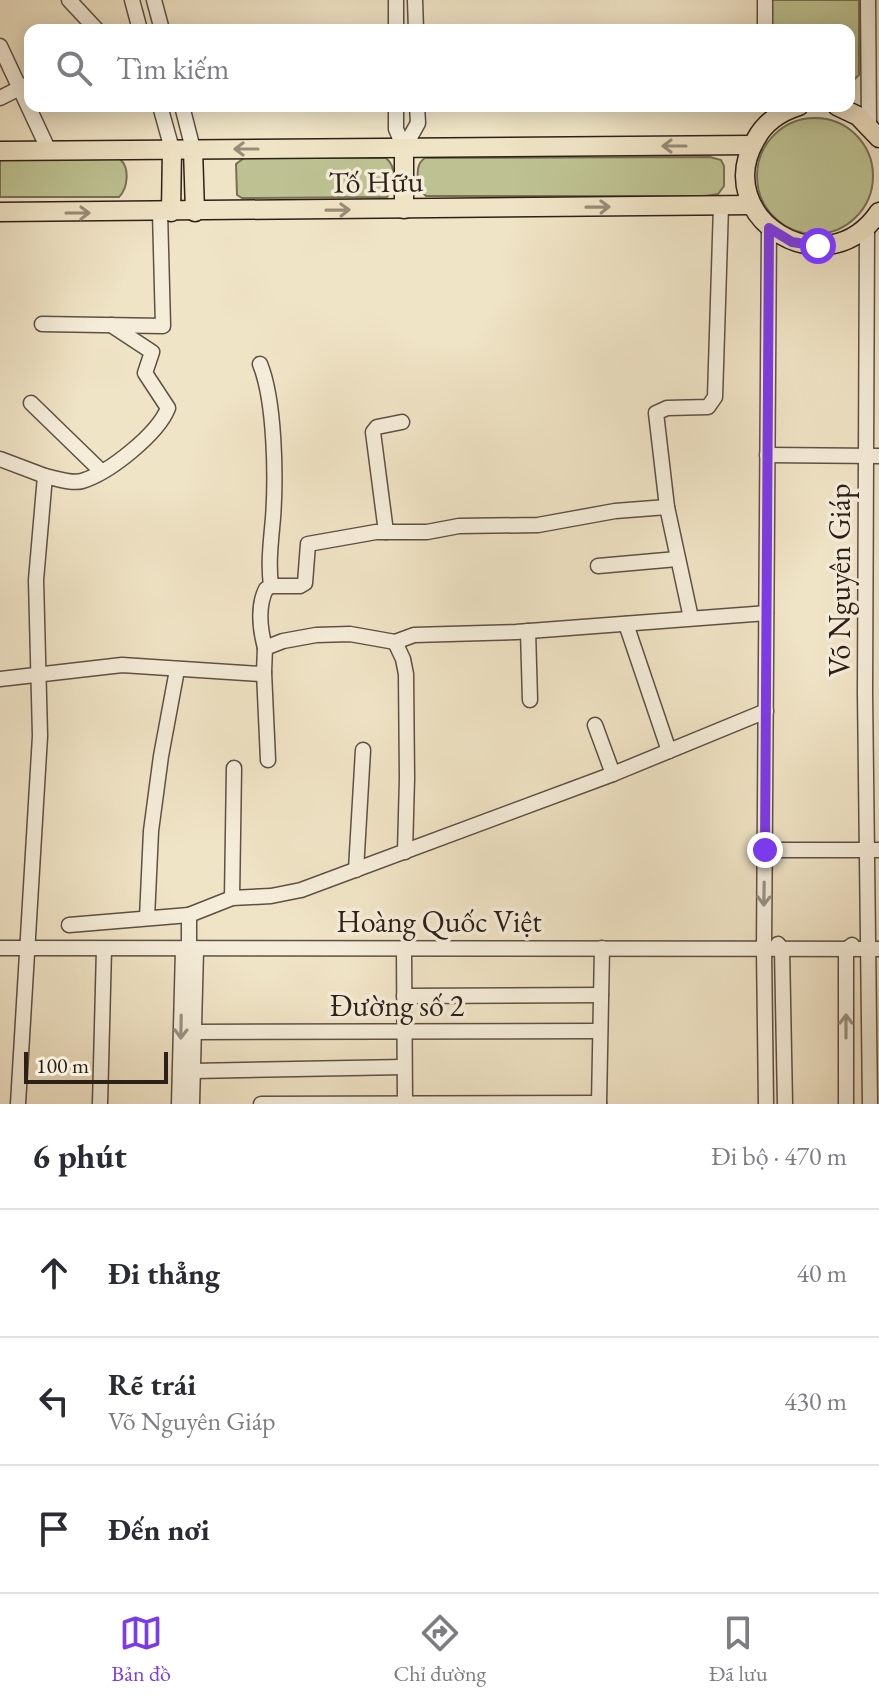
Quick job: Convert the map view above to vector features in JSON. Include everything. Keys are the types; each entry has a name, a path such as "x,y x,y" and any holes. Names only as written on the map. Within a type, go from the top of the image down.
{"main road":[{"path":"786,112 766,116 748,157 746,181 752,205 769,228 792,242 818,246 845,241 873,220"},
{"path":"850,112 874,131"},
{"name":"Tố Hữu","path":"0,151 752,145"},
{"path":"404,148 404,209"},
{"path":"166,212 172,149"},
{"path":"193,149 195,212"},
{"name":"Tố Hữu","path":"0,212 752,205"}],"street":[{"path":"69,0 91,24"},
{"path":"132,0 138,24"},
{"path":"154,0 160,24"},
{"path":"765,0 765,24"},
{"path":"868,0 874,131"},
{"path":"396,4 416,4"},
{"path":"0,46 24,83"},
{"path":"0,98 24,86"},
{"path":"35,112 49,151"},
{"path":"162,112 172,149"},
{"path":"184,112 193,149"},
{"path":"396,112 396,129 404,148"},
{"path":"404,148 418,123 417,112"},
{"path":"691,618 667,507 656,413 667,408 708,407 715,397 721,206"},
{"path":"42,324 163,326 166,212"},
{"name":"Võ Nguyên Giáp","path":"870,1104 874,850 873,220"},
{"path":"766,1104 764,929 769,228"},
{"path":"0,459 45,476 80,482 124,458 143,442 168,408 145,373 152,352 111,325"},
{"path":"260,364 272,422 271,586"},
{"path":"31,403 101,471"},
{"path":"386,532 373,432 377,427 402,422"},
{"path":"767,455 873,456"},
{"path":"18,1104 40,736 36,580 45,476"},
{"path":"268,760 261,602 266,589 271,586 300,586 305,583 308,544 386,532 427,532 459,526 538,525 615,511 667,507"},
{"path":"598,566 677,559"},
{"path":"265,648 316,635 350,634 395,642 414,635 528,631 766,613"},
{"path":"626,624 669,751"},
{"path":"528,631 530,700"},
{"path":"395,642 406,674 405,852"},
{"path":"0,679 122,665 199,669 234,675 264,672"},
{"path":"147,918 151,831 177,670"},
{"path":"69,925 189,915 232,898 271,896 301,890 613,774 766,711"},
{"path":"595,725 613,774"},
{"path":"356,870 363,750"},
{"path":"232,898 234,768"},
{"path":"765,850 874,850"},
{"path":"189,915 194,1032 192,1104"},
{"path":"764,929 782,949 785,1104"},
{"path":"846,1104 846,950 872,943"},
{"name":"Hoàng Quốc Việt","path":"0,948 846,950"},
{"path":"404,948 405,1104"},
{"path":"261,1104 599,1104 602,948"},
{"path":"100,1104 104,949"},
{"path":"179,1104 189,950"},
{"path":"404,996 601,995"},
{"name":"Đường số 2","path":"194,1032 600,1031"},
{"path":"193,1071 404,1067"}],"green space":[{"path":"769,0 859,0 859,75 855,79 855,24 769,24"},
{"path":"815,118 837,122 856,135 869,154 873,176 869,198 856,217 837,230 815,234 793,230 774,217 761,198 757,176 761,154 774,135 793,122"},
{"path":"710,157 721,160 724,166 724,186 718,194 706,196 426,196 418,188 418,167 425,158"},
{"path":"244,158 386,158 394,172 394,183 387,197 242,198 237,195 236,164"},
{"path":"0,159 120,159 125,167 126,183 119,197 0,197"}],"route":[{"path":"765,850 769,228 792,242 818,246"}]}
